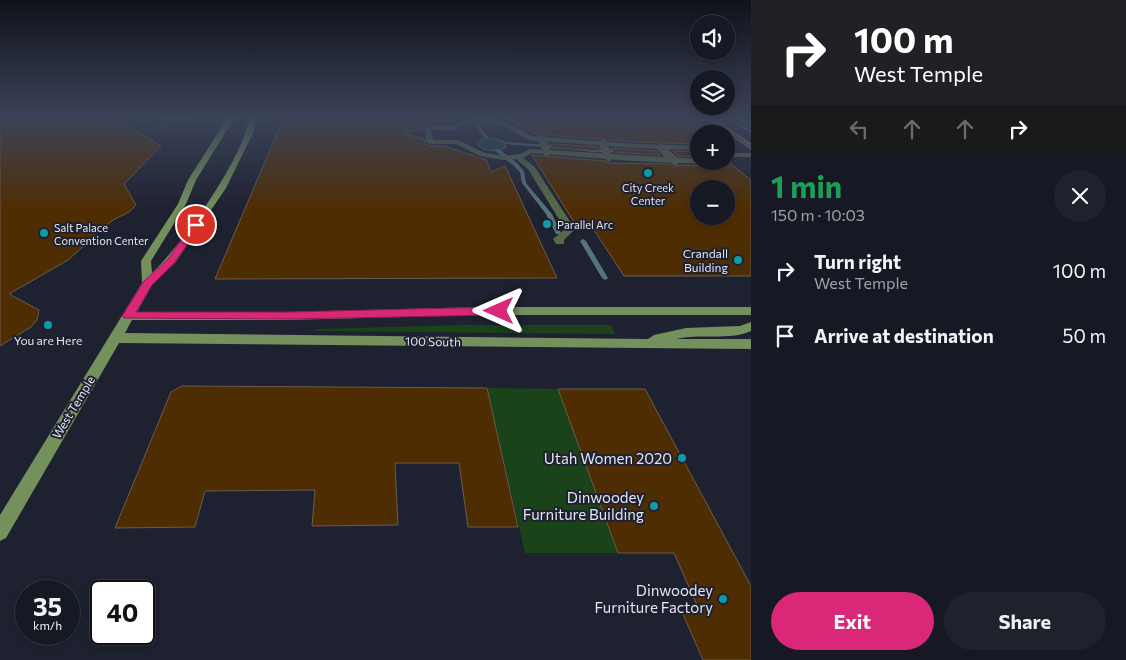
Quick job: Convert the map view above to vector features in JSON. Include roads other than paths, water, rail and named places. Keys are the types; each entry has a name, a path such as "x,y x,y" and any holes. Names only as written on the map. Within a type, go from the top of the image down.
{"street":[{"path":"148,283 146,261 182,204 192,180 213,148"},
{"name":"West Temple","path":"0,532 148,283 171,261 222,188 242,148"},
{"path":"464,148 475,153 499,158 518,157 530,151 690,162"},
{"path":"543,148 547,152"},
{"path":"583,148 690,159"},
{"path":"604,148 608,157"},
{"path":"635,148 690,149"},
{"path":"661,148 690,149"},
{"path":"661,148 675,161"},
{"path":"735,155 751,155"},
{"path":"518,157 532,168 570,229 558,239 560,242"},
{"path":"128,316 287,316 480,311 749,314"},
{"path":"642,344 686,332 742,330 751,326"},
{"name":"100 South","path":"115,338 301,338 751,344"}],"waterway":[{"path":"579,149 622,151"},
{"path":"497,150 522,172 524,183 549,214 558,233"},
{"path":"583,241 605,278"}],"place":[{"name":"City Creek Center","path":"648,173"},
{"name":"Parallel Arc","path":"547,224"},
{"name":"Salt Palace Convention Center","path":"44,233"},
{"name":"Crandall Building","path":"738,260"},
{"name":"You are Here","path":"48,325"},
{"name":"Utah Women 2020","path":"682,458"},
{"name":"Dinwoodey Furniture Building","path":"654,506"},
{"name":"Dinwoodey Furniture Factory","path":"723,599"}]}
